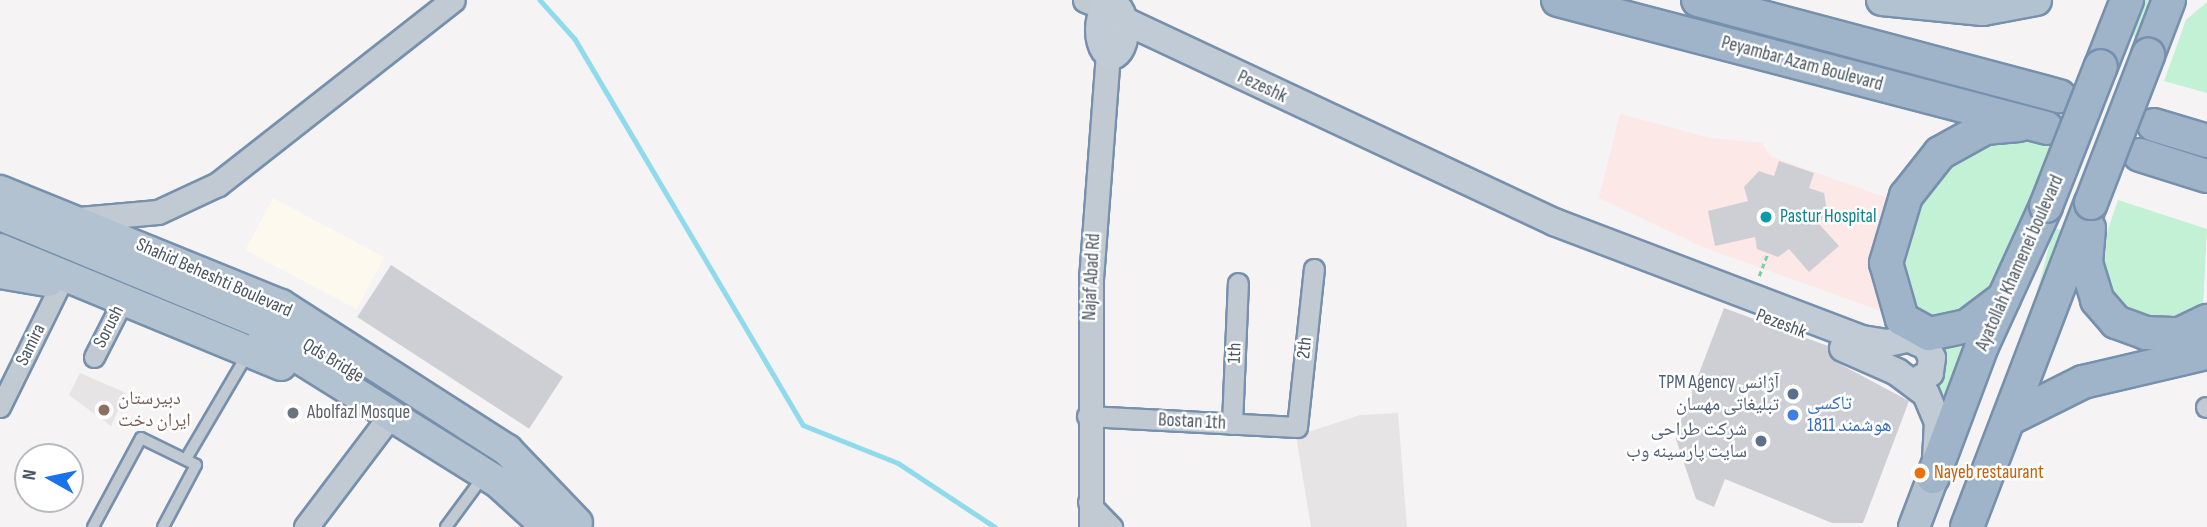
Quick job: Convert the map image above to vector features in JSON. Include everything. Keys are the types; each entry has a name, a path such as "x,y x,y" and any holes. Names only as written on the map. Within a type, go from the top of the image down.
{"highway":[{"name":"Peyambar Azam Boulevard","path":"1558,0 2041,127 2000,124 1961,139 1940,153 1906,196 1886,280 1902,318 1919,337"},
{"name":"Peyambar Azam Boulevard","path":"1698,0 2059,96"},
{"path":"2101,66 2117,0"},
{"name":"Ayatollah Khamenei boulevard","path":"1933,477 2004,298 2046,206 2127,0"},
{"name":"Ayatollah Khamenei boulevard","path":"1967,527 2169,0"},
{"path":"2150,51 2186,0"},
{"path":"2154,125 2202,137"},
{"path":"2207,176 2155,160 2207,193"},
{"path":"2091,203 2086,263 2097,300 2116,322 2146,333 2180,334 2207,321"},
{"path":"1919,337 1968,327 2004,298"},
{"path":"2008,419 2083,382 2207,353"}],"main road":[{"path":"1882,0 1983,10 2036,0"},
{"name":"Pezeshk","path":"1108,10 1554,222 1862,339 1919,337"},
{"name":"Shahid Beheshti Boulevard","path":"1,197 68,250 281,305 507,450 579,525"},
{"name":"Pezeshk","path":"1554,222 1586,248 1868,357 1915,382"},
{"path":"0,232 68,250 97,287"},
{"name":"Shahid Beheshti Boulevard","path":"0,249 251,349 384,424 495,479 579,525"},
{"path":"0,273 68,250"},
{"name":"Qds Bridge","path":"68,250 270,323 495,479"},
{"path":"1919,337 1932,358 1930,373 1915,382 1938,422 1933,477"},
{"name":"Ayatollah Khamenei boulevard","path":"1914,527 1933,477"},
{"name":"Shahid Beheshti Boulevard","path":"495,479 545,527"}],"street":[{"path":"68,250 218,184 453,0"},
{"name":"Najaf Abad Rd","path":"1091,527 1087,416 1108,10"},
{"name":"Samira","path":"0,407 68,250"},
{"name":"2th","path":"1297,427 1314,269"},
{"name":"1th","path":"1232,424 1238,283"},
{"name":"Sorush","path":"94,356 124,298"},
{"name":"Bostan 1th","path":"1087,416 1297,427"},
{"path":"306,527 384,424"},
{"path":"1088,502 1112,527"}],"lane":[{"path":"186,459 251,349"},
{"path":"93,527 142,438 196,464 163,527"},
{"path":"446,527 495,479"}],"path":[{"path":"1752,296 1768,253"}],"shaded area":[{"path":"1620,114 1710,138 1762,143 1770,156 1898,202 1884,312 1703,247 1599,198"},
{"path":"273,198 384,257 357,309 245,250"},
{"name":"دبیرستان ایران دخت","path":"80,373 126,393 111,426 69,395"},
{"path":"1398,413 1407,527 1311,527 1296,436 1360,415"}],"green space":[{"path":"2140,0 2155,0 2141,39 2127,34"},
{"path":"2207,2 2207,93 2164,81 2186,20"},
{"path":"2047,128 2065,160 2004,298 1949,318 1902,319 1894,235 1940,153"},
{"path":"2118,200 2207,229 2203,307 2177,321 2151,319 2117,301 2100,253"},
{"path":"2054,228 2065,231 1985,527 1974,527"},
{"path":"1983,325 1946,409 1933,376 1938,347"}],"building":[{"name":"Pastur Hospital","path":"1779,161 1814,173 1809,188 1824,193 1827,211 1819,224 1839,246 1809,272 1789,249 1778,257 1757,249 1755,237 1715,246 1708,211 1748,201 1744,187 1759,171 1774,176"},
{"path":"391,265 563,377 529,429 357,317"},
{"name":"تاکسی هوشمند 1811","path":"1724,308 1828,346 1836,362 1909,401 1863,523 1832,523 1725,479 1714,507 1696,499 1675,436"}],"waterway":[{"path":"540,0 575,39 803,425 898,463 995,527"}],"place":[{"name":"Pastur Hospital","path":"1766,217"},
{"name":"TPM Agency آژانس تبلیغاتی مهسان","path":"1793,394"},
{"name":"دبیرستان ایران دخت","path":"104,410"},
{"name":"Abolfazl Mosque","path":"293,413"},
{"name":"تاکسی هوشمند 1811","path":"1793,415"},
{"name":"شرکت طراحی سایت پارسینه وب","path":"1761,441"},
{"name":"Nayeb restaurant","path":"1920,473"}]}
